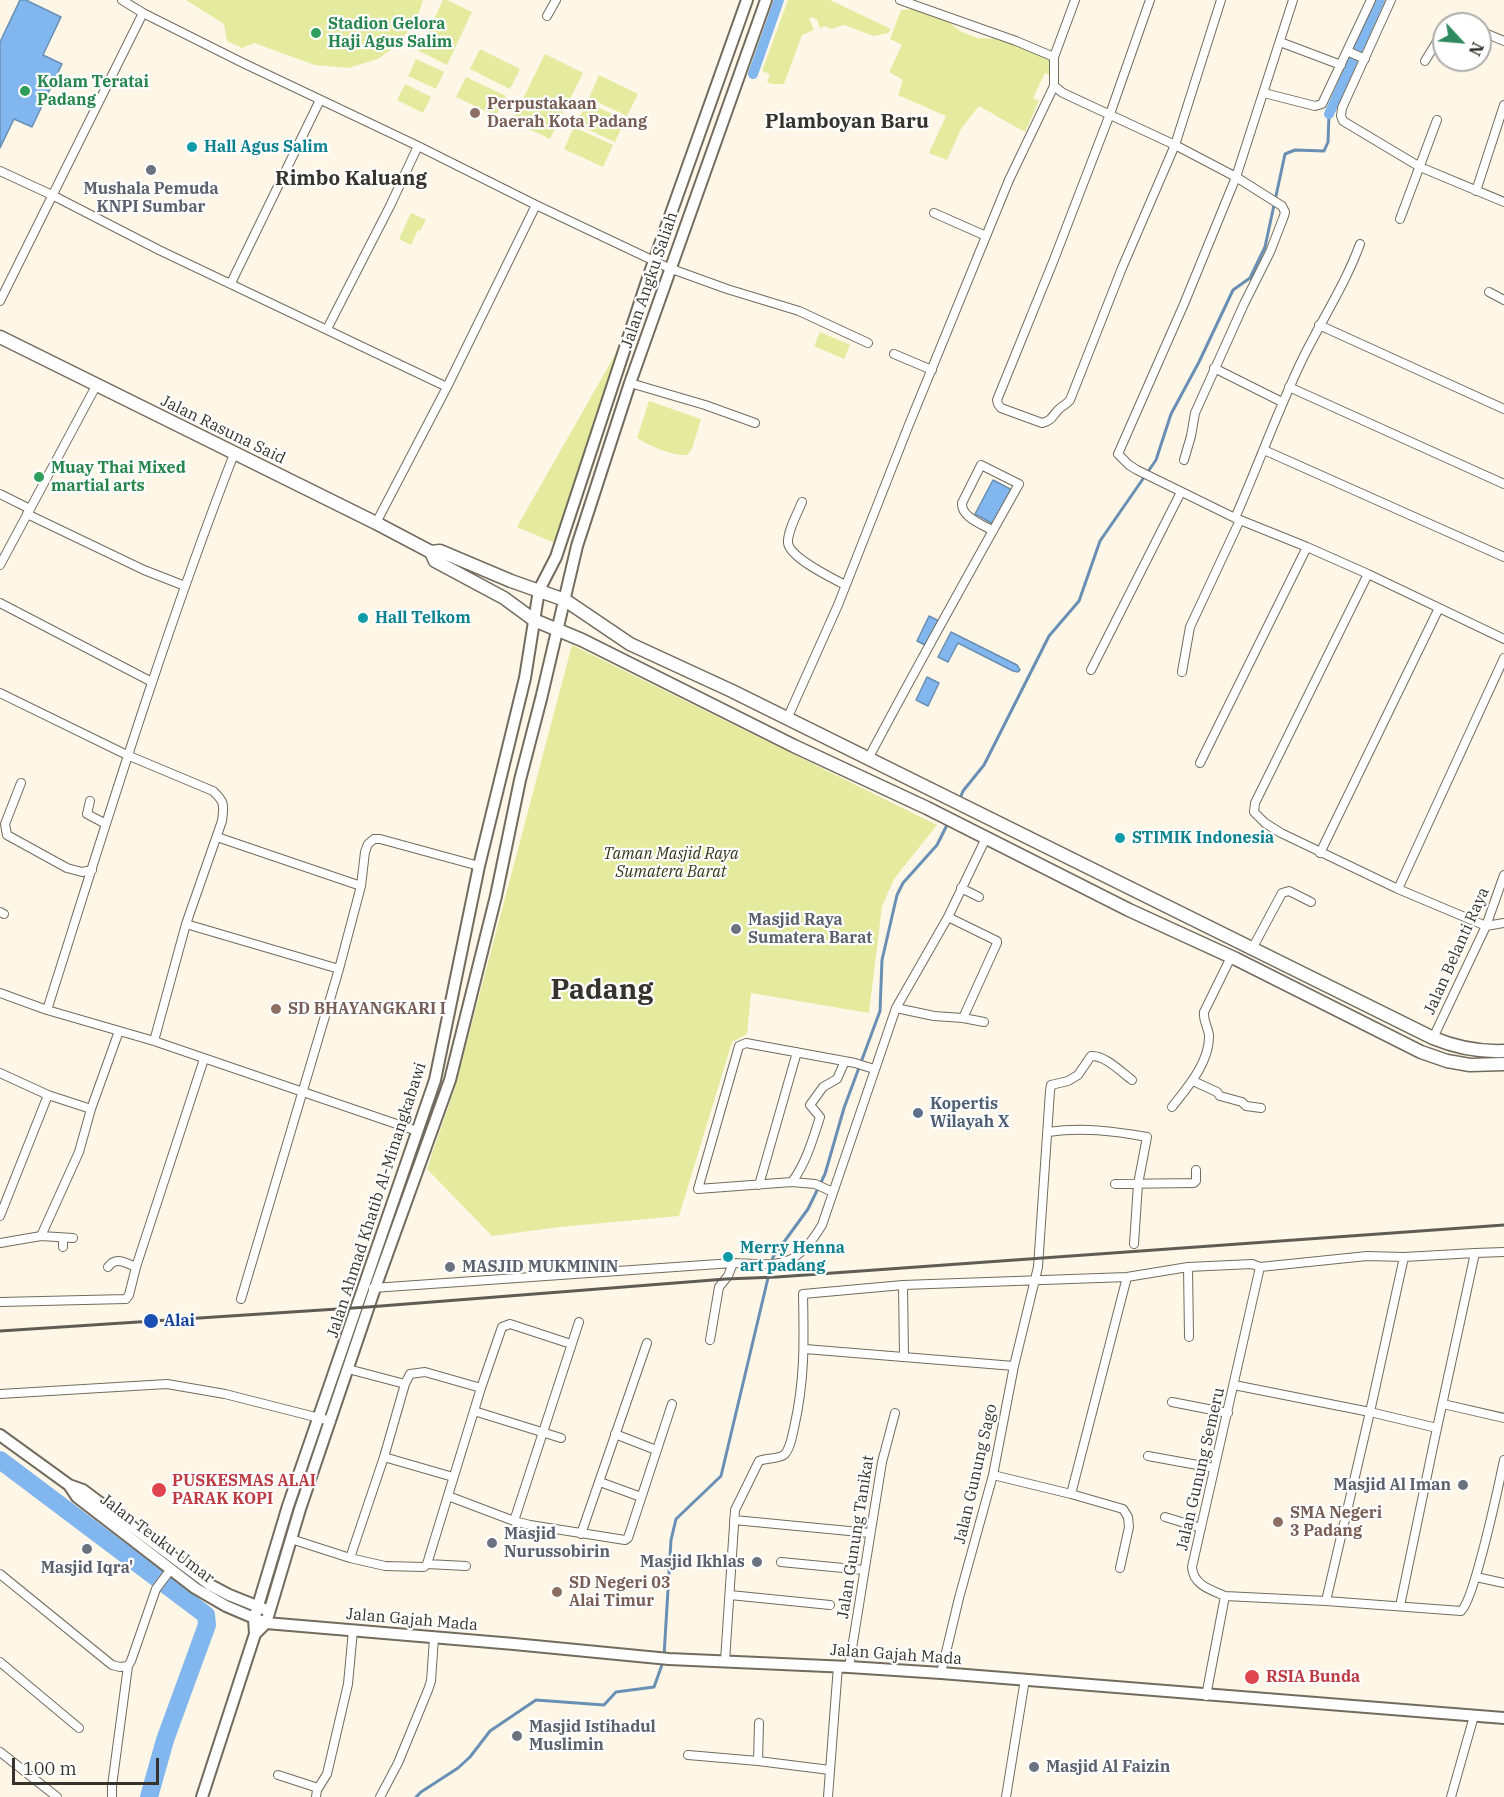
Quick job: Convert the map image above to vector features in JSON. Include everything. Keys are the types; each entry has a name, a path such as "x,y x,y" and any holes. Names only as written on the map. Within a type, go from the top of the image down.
{"main road":[{"name":"Jalan Angku Saliah","path":"539,590 552,568 654,261 747,0"},
{"name":"Jalan Angku Saliah","path":"565,600 569,574 630,383 766,0"},
{"name":"Jalan Rasuna Said","path":"0,338 376,523 430,552"},
{"path":"1504,1051 1467,1049 1433,1038 732,691 630,644 565,600 511,581 440,551 430,552 435,561 504,598 534,620 582,640 794,746 944,816 1129,910 1231,957 1421,1052 1447,1061 1470,1065 1504,1064"},
{"name":"Jalan Ahmad Khatib Al-Minangkabawi","path":"266,1623 363,1288 435,1080 479,866 525,678 539,590"},
{"name":"Jalan Ahmad Khatib Al-Minangkabawi","path":"254,1618 288,1506 348,1369 450,1080 496,896 520,780 565,600"},
{"path":"1201,943 1208,927"},
{"path":"450,1007 467,1011"},
{"name":"Jalan Teuku Umar","path":"0,1435 69,1485 83,1490 210,1585 270,1611"},
{"name":"Jalan Teuku Umar","path":"69,1485 77,1497 169,1572 226,1606 266,1623"},
{"path":"288,1506 300,1509"},
{"path":"270,1611 286,1624"},
{"path":"201,1797 255,1634 254,1618"},
{"path":"255,1634 266,1623"},
{"name":"Jalan Gajah Mada","path":"266,1623 656,1658 844,1666 1025,1679 1206,1696 1504,1719"}],"street":[{"path":"122,0 143,13 320,100 669,268 799,311 868,343"},
{"path":"547,16 556,0"},
{"path":"900,0 1016,41 1054,57"},
{"path":"787,719 830,624 986,236 1054,86 1054,57 1076,0"},
{"path":"1149,0 1110,114 997,400 1001,408 1042,423 1052,419 1059,408 1071,400 1122,268 1175,144 1221,0"},
{"path":"1293,0 1236,177 1184,304 1118,454 1147,476 1237,519 1368,574 1504,639"},
{"path":"1264,93 1315,106 1324,102 1371,0"},
{"path":"1392,0 1362,58 1342,108 1343,121 1420,167 1504,202"},
{"path":"0,301 143,13"},
{"path":"1280,42 1341,65"},
{"path":"1425,61 1432,50"},
{"path":"1348,52 1362,58"},
{"path":"1054,86 1063,93 1175,144 1236,177 1284,209 1283,219 1270,252 1195,413 1184,460"},
{"path":"231,283 320,100"},
{"path":"1476,191 1504,105"},
{"path":"1400,219 1437,120"},
{"path":"327,329 418,146"},
{"path":"0,171 159,250 447,387"},
{"path":"376,523 447,387 536,205"},
{"path":"934,213 986,236"},
{"path":"1182,672 1190,627 1237,519 1282,402 1319,325 1351,268 1360,244"},
{"path":"1489,292 1504,300"},
{"path":"1319,325 1504,409"},
{"path":"894,354 932,370"},
{"path":"1214,368 1282,402"},
{"path":"630,383 705,405 755,423"},
{"path":"1,559 29,512 96,386"},
{"path":"1289,387 1504,484"},
{"path":"1264,450 1504,557"},
{"path":"47,1010 127,755 185,586 234,454"},
{"path":"868,759 1019,484 981,465 962,502 962,507 965,514 993,531"},
{"path":"1091,670 1181,492"},
{"path":"0,494 29,512 144,570 185,586"},
{"path":"802,502 788,545 798,558 846,585"},
{"path":"1200,763 1307,547"},
{"path":"1368,574 1254,808 1254,813 1281,833 1398,889 1485,926 1504,923"},
{"path":"0,603 152,682"},
{"path":"1320,853 1439,608"},
{"path":"1398,889 1504,658"},
{"path":"0,693 127,755 213,790 222,800 224,808 216,837 186,924 154,1041"},
{"path":"21,783 5,824 8,835 67,868 82,872 92,870"},
{"path":"90,801 87,814 106,824"},
{"path":"216,837 361,886"},
{"path":"363,1288 732,1263 779,1264 800,1255 812,1242 822,1225 830,1190 896,1008 948,917 986,838"},
{"path":"241,1299 339,969 361,886 368,844 374,839 380,839 479,866"},
{"name":"Jalan Belanti Raya","path":"1433,1038 1485,926 1504,875"},
{"path":"961,888 979,897"},
{"path":"1252,949 1282,893 1289,891 1311,902"},
{"path":"948,917 997,943 963,1018"},
{"path":"186,924 339,969"},
{"path":"1172,1107 1193,1081 1207,1046 1209,1035 1203,1018 1204,1012 1231,957"},
{"path":"0,993 47,1010 154,1041 417,1131"},
{"path":"896,1008 934,1016 984,1022"},
{"path":"41,1236 79,1152 91,1109 119,1031"},
{"path":"830,1190 816,1184 792,1182 698,1189 739,1046 746,1043 855,1063 874,1069"},
{"path":"759,1185 797,1052"},
{"name":"Jalan Gunung Sago","path":"940,1673 993,1475 1014,1366 1040,1252 1051,1085 1068,1081 1078,1075 1091,1056 1101,1057 1132,1080"},
{"path":"0,1302 126,1299 204,1059"},
{"path":"792,1182 808,1153 820,1117 810,1105 823,1087 837,1079 845,1061"},
{"path":"0,1073 48,1095 91,1109"},
{"path":"1193,1081 1220,1096 1242,1102 1246,1106 1261,1108"},
{"path":"0,1216 48,1095"},
{"path":"1048,1132 1082,1129 1147,1137 1138,1184 1134,1244"},
{"path":"1115,1184 1194,1183 1196,1170"},
{"path":"0,1243 41,1236 73,1238"},
{"path":"63,1238 63,1247"},
{"path":"725,1661 737,1503 759,1461 766,1458 780,1458 786,1453 790,1444 801,1398 805,1349 802,1294 903,1285 1128,1277 1188,1267 1252,1264 1260,1267 1367,1256 1404,1257 1504,1252"},
{"path":"1401,1606 1475,1253"},
{"path":"1326,1601 1404,1257"},
{"path":"108,1267 116,1260 136,1267"},
{"path":"710,1340 719,1287 728,1276 732,1263"},
{"path":"1188,1267 1189,1336"},
{"name":"Jalan Gunung Semeru","path":"1225,1596 1205,1587 1194,1577 1192,1567 1260,1267"},
{"path":"1071,1494 1128,1277"},
{"path":"903,1285 904,1356"},
{"path":"514,1521 579,1322"},
{"path":"427,1564 502,1327 510,1324 571,1344"},
{"path":"581,1534 648,1343"},
{"path":"805,1349 1014,1366"},
{"path":"348,1369 405,1384"},
{"path":"350,1558 410,1374 425,1372 481,1388"},
{"path":"0,1394 167,1384 225,1394 325,1419"},
{"path":"1234,1385 1437,1428"},
{"path":"1172,1402 1228,1413"},
{"path":"448,1496 514,1521 625,1540 628,1538 672,1404"},
{"path":"1443,1404 1504,1418"},
{"path":"474,1411 561,1438"},
{"name":"Jalan Gunung Tanikat","path":"828,1797 844,1666 864,1570 882,1462 895,1413"},
{"path":"615,1434 656,1450"},
{"path":"1148,1456 1214,1468"},
{"path":"384,1457 453,1477"},
{"path":"1206,1696 1225,1596 1461,1611 1466,1605 1476,1577 1504,1460"},
{"path":"993,1475 1123,1509 1128,1517 1129,1527 1120,1568"},
{"path":"600,1482 641,1497"},
{"path":"1165,1517 1202,1528"},
{"path":"734,1520 870,1533"},
{"path":"291,1539 350,1558 385,1566 423,1567 427,1564 466,1566"},
{"path":"781,1562 864,1570"},
{"path":"112,1797 111,1786 128,1666 156,1589 169,1572"},
{"path":"0,1575 112,1665 128,1666"},
{"path":"1476,1577 1504,1583"},
{"path":"730,1595 830,1605"},
{"path":"317,1793 327,1774 343,1707 348,1684 353,1630"},
{"path":"380,1797 398,1763 428,1690 431,1681 434,1638"},
{"path":"0,1662 79,1728"},
{"path":"1006,1797 1025,1679"},
{"path":"1451,1797 1473,1716"},
{"path":"758,1761 759,1723"},
{"path":"0,1752 57,1797"},
{"path":"688,1755 830,1770"},
{"path":"278,1774 315,1787 317,1793"}],"green space":[{"name":"Stadion Gelora Haji Agus Salim","path":"186,0 423,0 416,21 398,44 378,59 348,68 315,65 254,43 242,48 227,41 224,24"},
{"path":"443,0 472,12 447,65 419,51"},
{"path":"788,0 830,0 891,29 888,33 874,36 844,25 831,29 825,26 820,28 817,19 809,18 814,30 802,35 784,84 772,84 767,82 770,74 762,71"},
{"path":"912,9 929,13 977,38 1004,39 1048,58 1052,76 1045,73 1033,98 1039,101 1025,132 979,106 961,129 947,160 929,153 946,116 898,95 903,80 889,72 902,45 890,39 901,10"},
{"path":"480,49 520,69 510,89 470,69"},
{"path":"545,54 583,73 550,139 512,121"},
{"path":"416,59 444,72 436,89 408,76"},
{"path":"599,75 638,94 627,116 589,98"},
{"path":"466,77 506,96 496,116 456,97"},
{"path":"405,84 431,97 423,113 397,100"},
{"path":"587,102 625,120 615,142 576,124"},
{"path":"574,127 613,145 603,167 564,149"},
{"path":"411,213 426,220 411,245 399,239"},
{"path":"820,332 850,345 844,359 814,346"},
{"path":"620,346 555,543 517,527"},
{"path":"649,401 701,419 692,449 687,455 668,452 637,438"},
{"name":"Taman Masjid Raya Sumatera Barat","path":"572,645 937,825 894,879 882,906 869,1013 751,993 747,1034 732,1042 679,1216 492,1236 427,1169 455,1087"}],"water":[{"name":"Kolam Teratai Padang","path":"20,0 26,0 61,17 43,55 62,64 32,127 14,119 0,148 0,42"},
{"path":"993,480 1014,491 995,525 975,514"},
{"path":"929,616 939,621 927,646 917,641"},
{"path":"951,632 1017,665 1020,670 1013,671 958,643 948,662 938,657"},
{"path":"927,677 939,683 928,706 916,700"}],"waterway":[{"path":"753,74 779,0"},
{"path":"1329,114 1380,0"},
{"path":"959,801 963,791 984,765 1049,636 1079,601 1100,541 1156,460 1171,414 1233,290 1250,278 1265,247 1285,154 1295,150 1324,151 1328,142 1329,114"},
{"path":"664,1656 671,1540 676,1519 721,1476 773,1257 808,1209 825,1174 844,1108 880,1011 882,960 897,895 903,883 937,845 948,823"},
{"path":"0,1460 206,1615 207,1625 165,1740 149,1797"},
{"path":"416,1797 458,1768 470,1757 490,1731 536,1700 604,1705 616,1692 654,1687 663,1662"}],"railway":[{"path":"0,1331 368,1307 726,1279 1504,1225"}],"place":[{"name":"Stadion Gelora Haji Agus Salim","path":"316,33"},
{"name":"Kolam Teratai Padang","path":"25,91"},
{"name":"Perpustakaan Daerah Kota Padang","path":"475,113"},
{"name":"Hall Agus Salim","path":"192,147"},
{"name":"Mushala Pemuda KNPI Sumbar","path":"151,170"},
{"name":"Muay Thai Mixed martial arts","path":"39,477"},
{"name":"Hall Telkom","path":"363,618"},
{"name":"STIMIK Indonesia","path":"1120,838"},
{"name":"Masjid Raya Sumatera Barat","path":"736,929"},
{"name":"SD BHAYANGKARI I","path":"276,1009"},
{"name":"Kopertis Wilayah X","path":"918,1113"},
{"name":"Merry Henna art padang","path":"728,1257"},
{"name":"MASJID MUKMININ","path":"450,1267"},
{"name":"Alai","path":"151,1321"},
{"name":"Masjid Al Iman","path":"1463,1485"},
{"name":"PUSKESMAS ALAI PARAK KOPI","path":"159,1490"},
{"name":"SMA Negeri 3 Padang","path":"1278,1522"},
{"name":"Masjid Nurussobirin","path":"492,1543"},
{"name":"Masjid Iqra'","path":"87,1549"},
{"name":"Masjid Ikhlas","path":"757,1562"},
{"name":"SD Negeri 03 Alai Timur","path":"557,1592"},
{"name":"RSIA Bunda","path":"1252,1677"},
{"name":"Masjid Istihadul Muslimin","path":"517,1736"},
{"name":"Masjid Al Faizin","path":"1034,1767"}],"district":[{"name":"Plamboyan Baru","path":"847,122"},
{"name":"Rimbo Kaluang","path":"351,179"},
{"name":"Padang","path":"602,991"}]}
